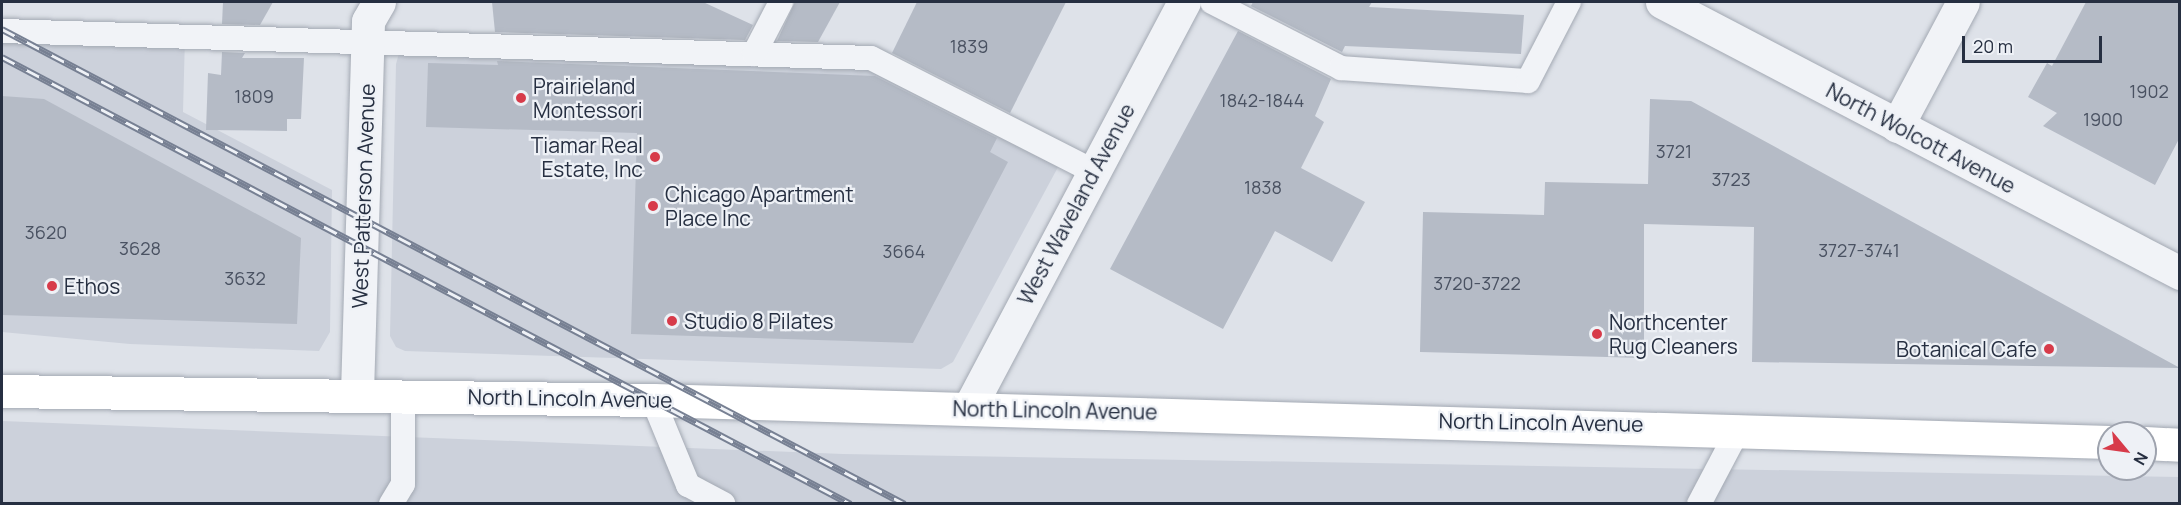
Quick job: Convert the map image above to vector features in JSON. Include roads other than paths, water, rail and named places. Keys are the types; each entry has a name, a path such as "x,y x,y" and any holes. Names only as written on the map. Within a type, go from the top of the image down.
{"main road":[{"name":"North Lincoln Avenue","path":"2,391 357,393 653,400 1739,428 2097,442"},
{"path":"2157,444 2180,445"}],"street":[{"name":"West Patterson Avenue","path":"357,393 368,21 379,2"},
{"name":"West Waveland Avenue","path":"969,408 1184,2"},
{"name":"North Wolcott Avenue","path":"1662,2 2180,273"},
{"path":"1897,126 1964,2"}],"lane":[{"path":"754,54 781,2"},
{"path":"1212,2 1341,68 1528,81 1569,2"},
{"path":"2,32 871,58 1093,171"},
{"path":"391,504 403,484 403,394"},
{"path":"653,400 688,485 723,504"},
{"path":"1700,504 1739,428"}],"railway":[{"path":"2,29 905,504"},
{"path":"2,57 851,504"}],"place":[{"name":"Prairieland Montessori","path":"521,98"},
{"name":"Tiamar Real Estate, Inc","path":"655,157"},
{"name":"Chicago Apartment Place Inc","path":"653,206"},
{"name":"Ethos","path":"52,286"},
{"name":"Studio 8 Pilates","path":"672,321"},
{"name":"Northcenter Rug Cleaners","path":"1597,334"},
{"name":"Botanical Cafe","path":"2049,349"}]}
